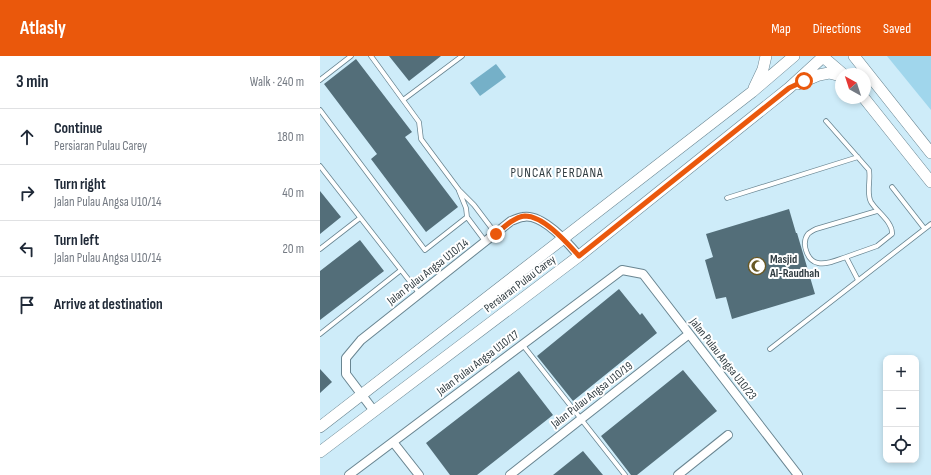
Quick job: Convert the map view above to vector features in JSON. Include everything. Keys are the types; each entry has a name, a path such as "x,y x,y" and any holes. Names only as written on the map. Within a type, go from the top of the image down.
{"street":[{"path":"752,92 763,69 766,56"},
{"name":"Persiaran Pulau Carey","path":"320,427 752,92 794,56"},
{"path":"823,56 836,68"},
{"name":"Persiaran Pulau Carey","path":"320,452 579,256 789,88 823,56"},
{"path":"854,56 931,153"},
{"path":"789,88 819,75 828,73 835,75"},
{"path":"869,104 931,182"},
{"name":"Jalan Pulau Angsa U10/14","path":"374,411 346,374 346,358 361,340 512,221 525,216 541,220 564,238 579,256"},
{"name":"Jalan Pulau Angsa U10/23","path":"622,270 643,274 798,475"},
{"name":"Jalan Pulau Angsa U10/17","path":"349,475 622,270"},
{"name":"Jalan Pulau Angsa U10/19","path":"510,475 689,334"},
{"path":"678,475 728,436"},
{"path":"393,442 419,475"}],"lane":[{"path":"320,80 351,56"},
{"path":"371,56 420,122 420,139 459,190 474,205 496,234"},
{"path":"403,100 462,56"},
{"path":"320,110 425,250 467,217"},
{"path":"826,121 869,170 868,195 870,201 890,225 892,234 877,246 827,263 817,263 809,258 805,244 808,234 816,229 877,211"},
{"path":"727,198 858,157"},
{"path":"320,166 419,293"},
{"path":"892,187 924,228"},
{"path":"459,190 466,208 467,217 486,241"},
{"path":"320,249 360,218"},
{"path":"770,349 931,224"},
{"path":"846,257 858,280"},
{"path":"320,334 401,270"},
{"path":"522,344 626,475"}],"shaded area":[{"path":"887,56 931,56 931,110"},
{"path":"496,64 506,77 480,96 470,83"}],"building":[{"path":"389,56 441,56 409,81"},
{"path":"356,59 412,132 405,137 458,207 426,232 371,159 377,154 324,84"},
{"path":"320,191 341,217 320,234"},
{"name":"Masjid Al-Raudhah","path":"789,209 815,294 732,319 726,297 716,299 705,260 713,257 706,234"},
{"path":"360,240 384,271 320,320 320,271"},
{"path":"619,289 640,315 642,313 657,333 573,401 537,356"},
{"path":"320,369 332,382 320,393"},
{"path":"683,370 717,411 637,475 631,475 601,436"},
{"path":"519,371 553,415 477,475 450,475 426,443"},
{"path":"583,451 603,475 553,475"}],"place":[{"name":"Masjid Al-Raudhah","path":"757,266"}],"district":[{"name":"PUNCAK PERDANA","path":"557,173"}],"route":[{"path":"496,234 512,221 525,216 541,220 564,238 579,256 789,88 804,81"}]}
